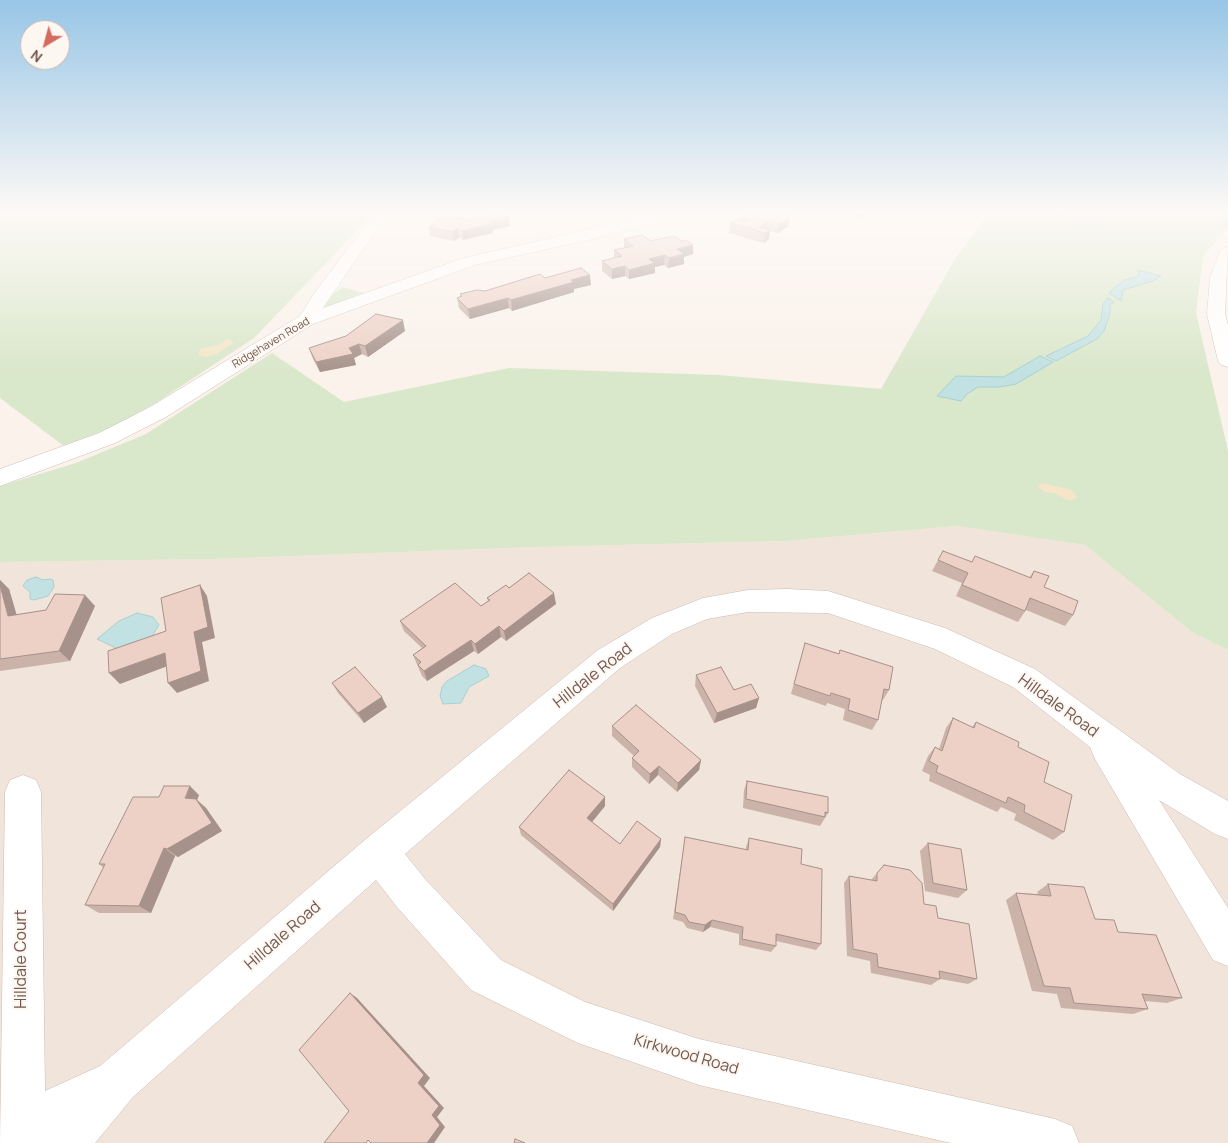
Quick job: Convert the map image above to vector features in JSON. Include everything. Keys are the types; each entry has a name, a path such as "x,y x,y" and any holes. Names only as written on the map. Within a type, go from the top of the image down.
{"street":[{"path":"307,320 319,299 342,267"},
{"name":"Ridgehaven Road","path":"0,478 107,438 158,412 307,320 452,267"},
{"path":"1223,278 1216,314 1228,361"},
{"name":"Hilldale Road","path":"63,1143 117,1081 380,852 609,659 662,626 703,609 748,601 828,602 945,640 1024,678 1168,786 1228,821"},
{"path":"1100,736 1228,945"},
{"name":"Hilldale Court","path":"11,1132 23,792"},
{"name":"Kirkwood Road","path":"380,852 411,893 486,975 578,1021 699,1062 1055,1143"},
{"name":"Hilldale Road","path":"11,1132 117,1081"}],"shaded area":[{"path":"957,526 1085,545 1192,632 1228,650 1228,1143 0,1143 0,562 214,559 535,547 785,541"}],"green space":[{"path":"0,267 322,267 254,338 157,402 113,427 64,446 0,398"},
{"path":"950,267 1202,267 1196,313 1228,451 1228,650 1192,632 1085,545 957,526 785,541 535,547 214,559 0,562 0,486 76,463 146,434 272,353 344,402 509,368 718,375 881,389"},
{"path":"343,287 363,293 322,308 327,298"}],"sand":[{"path":"228,339 234,343 216,354 206,357 198,355 200,349 218,345"},
{"path":"1042,483 1068,489 1074,492 1077,498 1070,501 1054,493 1044,492 1037,486"}],"water":[{"path":"1138,270 1161,276 1153,281 1123,290 1121,301 1109,293 1124,280 1139,276"},
{"path":"1108,298 1114,302 1110,305 1110,313 1104,331 1097,339 1056,361 1046,356 1088,336 1101,320 1103,304"},
{"path":"1040,356 1053,362 1016,384 1000,387 978,387 967,394 961,401 937,396 956,376 1004,377"},
{"path":"36,577 43,580 53,580 54,587 48,596 34,600 30,599 30,592 23,586 27,580"},
{"path":"137,613 153,617 159,625 152,636 136,647 122,651 97,639 119,621"},
{"path":"474,665 486,669 489,676 469,687 461,703 443,704 440,696 442,687 447,681"}],"building":[{"path":"626,267 639,267 629,270"},
{"path":"581,268 590,275 571,280 574,282 511,300 508,298 468,309 457,298 462,296 460,294 477,290 485,291 540,274 545,278"},
{"path":"376,314 403,320 365,346 359,344 349,348 353,354 316,362 309,348 346,336"},
{"path":"943,551 972,562 975,556 1031,578 1034,571 1049,576 1044,587 1078,601 1073,615 1030,598 1025,611 962,585 968,573 938,560"},
{"path":"529,573 554,593 504,631 499,626 475,644 471,640 424,671 418,665 421,662 413,655 426,646 400,621 455,583 481,606 490,600 487,598 506,585 509,588"},
{"path":"0,585 8,616 46,610 55,594 85,595 59,651 0,659"},
{"path":"200,585 208,627 194,632 201,671 168,683 165,653 109,673 108,651 166,631 161,598"},
{"path":"805,643 839,654 840,650 893,667 889,690 884,689 878,720 848,710 850,699 831,693 830,696 794,684"},
{"path":"355,667 382,697 358,713 332,683"},
{"path":"721,667 734,690 751,684 759,698 717,713 696,675"},
{"path":"636,705 701,760 678,783 659,766 650,774 632,758 639,751 612,726"},
{"path":"953,718 974,728 976,722 1019,742 1018,747 1049,762 1044,782 1072,795 1064,832 1024,812 1025,805 1008,797 1006,803 936,772 938,766 929,761 935,747 942,751"},
{"path":"569,770 605,797 587,818 620,844 637,821 661,839 613,904 519,827"},
{"path":"747,781 828,797 828,813 825,812 825,817 746,799"},
{"path":"164,786 190,786 185,798 196,799 212,823 167,849 164,848 139,906 85,905 105,864 99,864 133,797 159,797"},
{"path":"685,837 748,850 749,838 802,849 801,864 822,869 821,944 776,934 776,946 742,939 743,927 712,920 705,925 689,922 685,915 675,912"},
{"path":"928,843 961,849 967,890 933,883"},
{"path":"884,865 910,870 922,883 924,904 936,906 938,918 969,924 977,979 939,971 940,979 878,967 877,954 853,949 849,876 877,881 877,873"},
{"path":"1048,884 1084,887 1095,919 1114,920 1118,932 1156,935 1182,998 1142,994 1148,1009 1074,1003 1070,988 1044,986 1016,893 1051,896"},
{"path":"350,993 424,1075 418,1083 439,1106 432,1115 440,1125 427,1143 371,1143 368,1140 366,1143 324,1143 349,1111 299,1050"},
{"path":"515,1139 525,1143 514,1143"}]}
